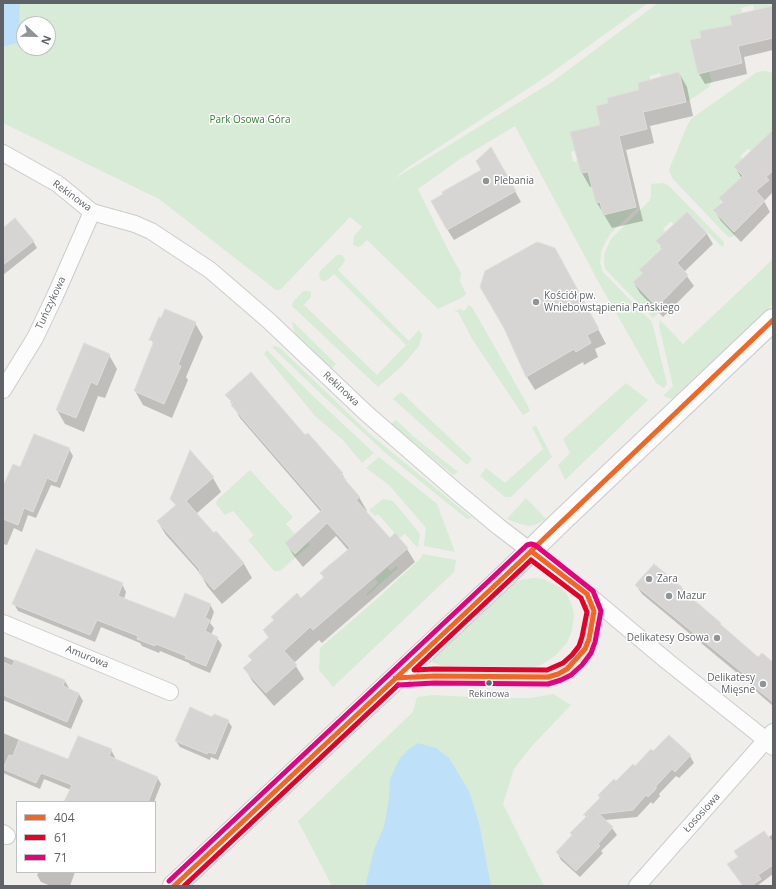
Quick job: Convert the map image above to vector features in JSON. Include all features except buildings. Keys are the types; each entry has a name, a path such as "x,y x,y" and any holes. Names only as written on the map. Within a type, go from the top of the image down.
{"main road":[{"path":"174,886 531,551 773,320"}],"street":[{"name":"Rekinowa","path":"3,153 58,184 92,212 135,224 151,231 210,270 264,317 366,413 493,522 581,589 673,666 771,740"},
{"name":"Tuńczykowa","path":"3,390 35,338 92,212"},
{"name":"Amurowa","path":"3,623 170,692"},
{"name":"Łososiowa","path":"637,886 771,740"}],"green space":[{"name":"Park Osowa Góra","path":"3,3 648,3 547,76 407,168 394,179 552,82 658,3 772,3 772,6 754,10 753,5 741,8 742,13 730,16 733,30 690,40 698,74 709,72 712,81 709,87 696,96 686,102 679,72 661,76 660,73 650,76 650,80 638,83 641,96 618,95 607,98 608,103 596,106 600,125 571,132 575,151 571,152 573,162 578,161 581,173 593,170 596,203 600,202 603,214 636,207 636,209 610,234 602,249 600,262 603,272 652,322 667,384 664,388 656,383 599,283 515,126 460,159 418,189 461,273 460,281 466,294 463,297 438,309 367,240 361,246 358,247 353,245 354,236 362,227 350,217 282,288 276,290 159,199 3,123"},
{"path":"765,71 773,73 773,144 766,137 751,151 748,149 740,156 743,159 734,167 745,179 713,210 736,234 732,237 728,237 673,179 669,171 691,119 757,72"},
{"path":"663,183 669,186 724,242 724,245 722,247 687,212 674,225 671,221 663,229 666,232 666,251 651,265 648,262 640,269 643,273 633,282 660,311 653,318 606,270 604,265 604,254 611,239 649,201 651,197 651,184"},
{"path":"337,255 342,255 345,261 338,270 409,341 419,330 422,335 419,346 402,366 378,387 292,306 293,302 303,291 311,292 311,297 304,305 377,375 406,345 334,274 326,281 320,279 319,274 321,270"},
{"path":"773,259 773,304 672,399 664,396 673,386 659,326 660,320 683,344"},
{"path":"468,305 472,307 528,406 530,411 523,415 471,337 458,312 454,312 460,309 463,311"},
{"path":"292,321 336,364 331,369 294,332"},
{"path":"273,346 280,348 371,435 472,518 467,519 389,456 322,395 273,348"},
{"path":"267,350 313,396 374,453 362,463 342,439 315,416 264,354"},
{"path":"626,383 648,400 565,480 558,465 570,453 563,439"},
{"path":"401,392 472,459 467,465 393,399"},
{"path":"396,420 414,437 458,472 453,475 391,424"},
{"path":"536,426 552,457 511,497 505,497 480,476 486,468 505,483 543,449 532,427"},
{"path":"379,457 437,504 455,552 424,546 426,528 389,485 366,468"},
{"path":"250,470 293,517 286,524 295,534 285,543 295,554 308,542 310,545 280,571 274,571 248,540 254,535 233,511 225,515 216,504 217,500"},
{"path":"526,498 546,519 529,526 507,519"},
{"path":"383,499 393,501 420,534 418,548 405,534 399,538 378,514 375,516 369,510"},
{"path":"422,554 456,560 454,572 333,687 319,670 320,648 378,598 421,558"},
{"path":"396,566 398,568 367,596 366,594 378,583 375,579 387,568 391,571"},
{"path":"533,578 544,579 560,587 567,594 573,609 574,616 572,630 567,643 556,655 541,665 535,667 443,666 433,663 433,657 509,586 521,580"},
{"path":"553,694 571,705 532,746 514,769 503,804 544,886 332,886 298,821 413,712 417,697 432,695 489,698 530,698"}],"water":[{"path":"3,3 20,3 19,16 16,16 16,43 3,46"},
{"path":"418,743 436,748 449,758 469,791 479,823 491,886 367,886 366,883 374,850 384,826 389,799 390,779 400,758"}],"transit line":[{"name":"404","path":"174,886 508,573 773,320"},
{"name":"71","path":"169,881 527,545 535,545 593,591 601,611 595,642 591,653 582,665 571,675 561,680 548,684 434,683 398,685"},
{"name":"404","path":"395,678 434,676 548,677 567,669 585,649 589,639 594,611 587,594 531,551"},
{"name":"61","path":"531,560 581,598 587,612 579,646 572,655 563,663 547,670 414,670 531,560"},
{"name":"61","path":"184,886 398,685"}],"place":[{"name":"Plebania","path":"486,181"},
{"name":"Kościół pw. Wniebowstąpienia Pańskiego","path":"536,302"},
{"name":"Zara","path":"649,579"},
{"name":"Mazur","path":"669,596"},
{"name":"Delikatesy Osowa","path":"717,638"},
{"name":"Rekinowa","path":"489,683"},
{"name":"Delikatesy Mięsne","path":"763,684"}]}
